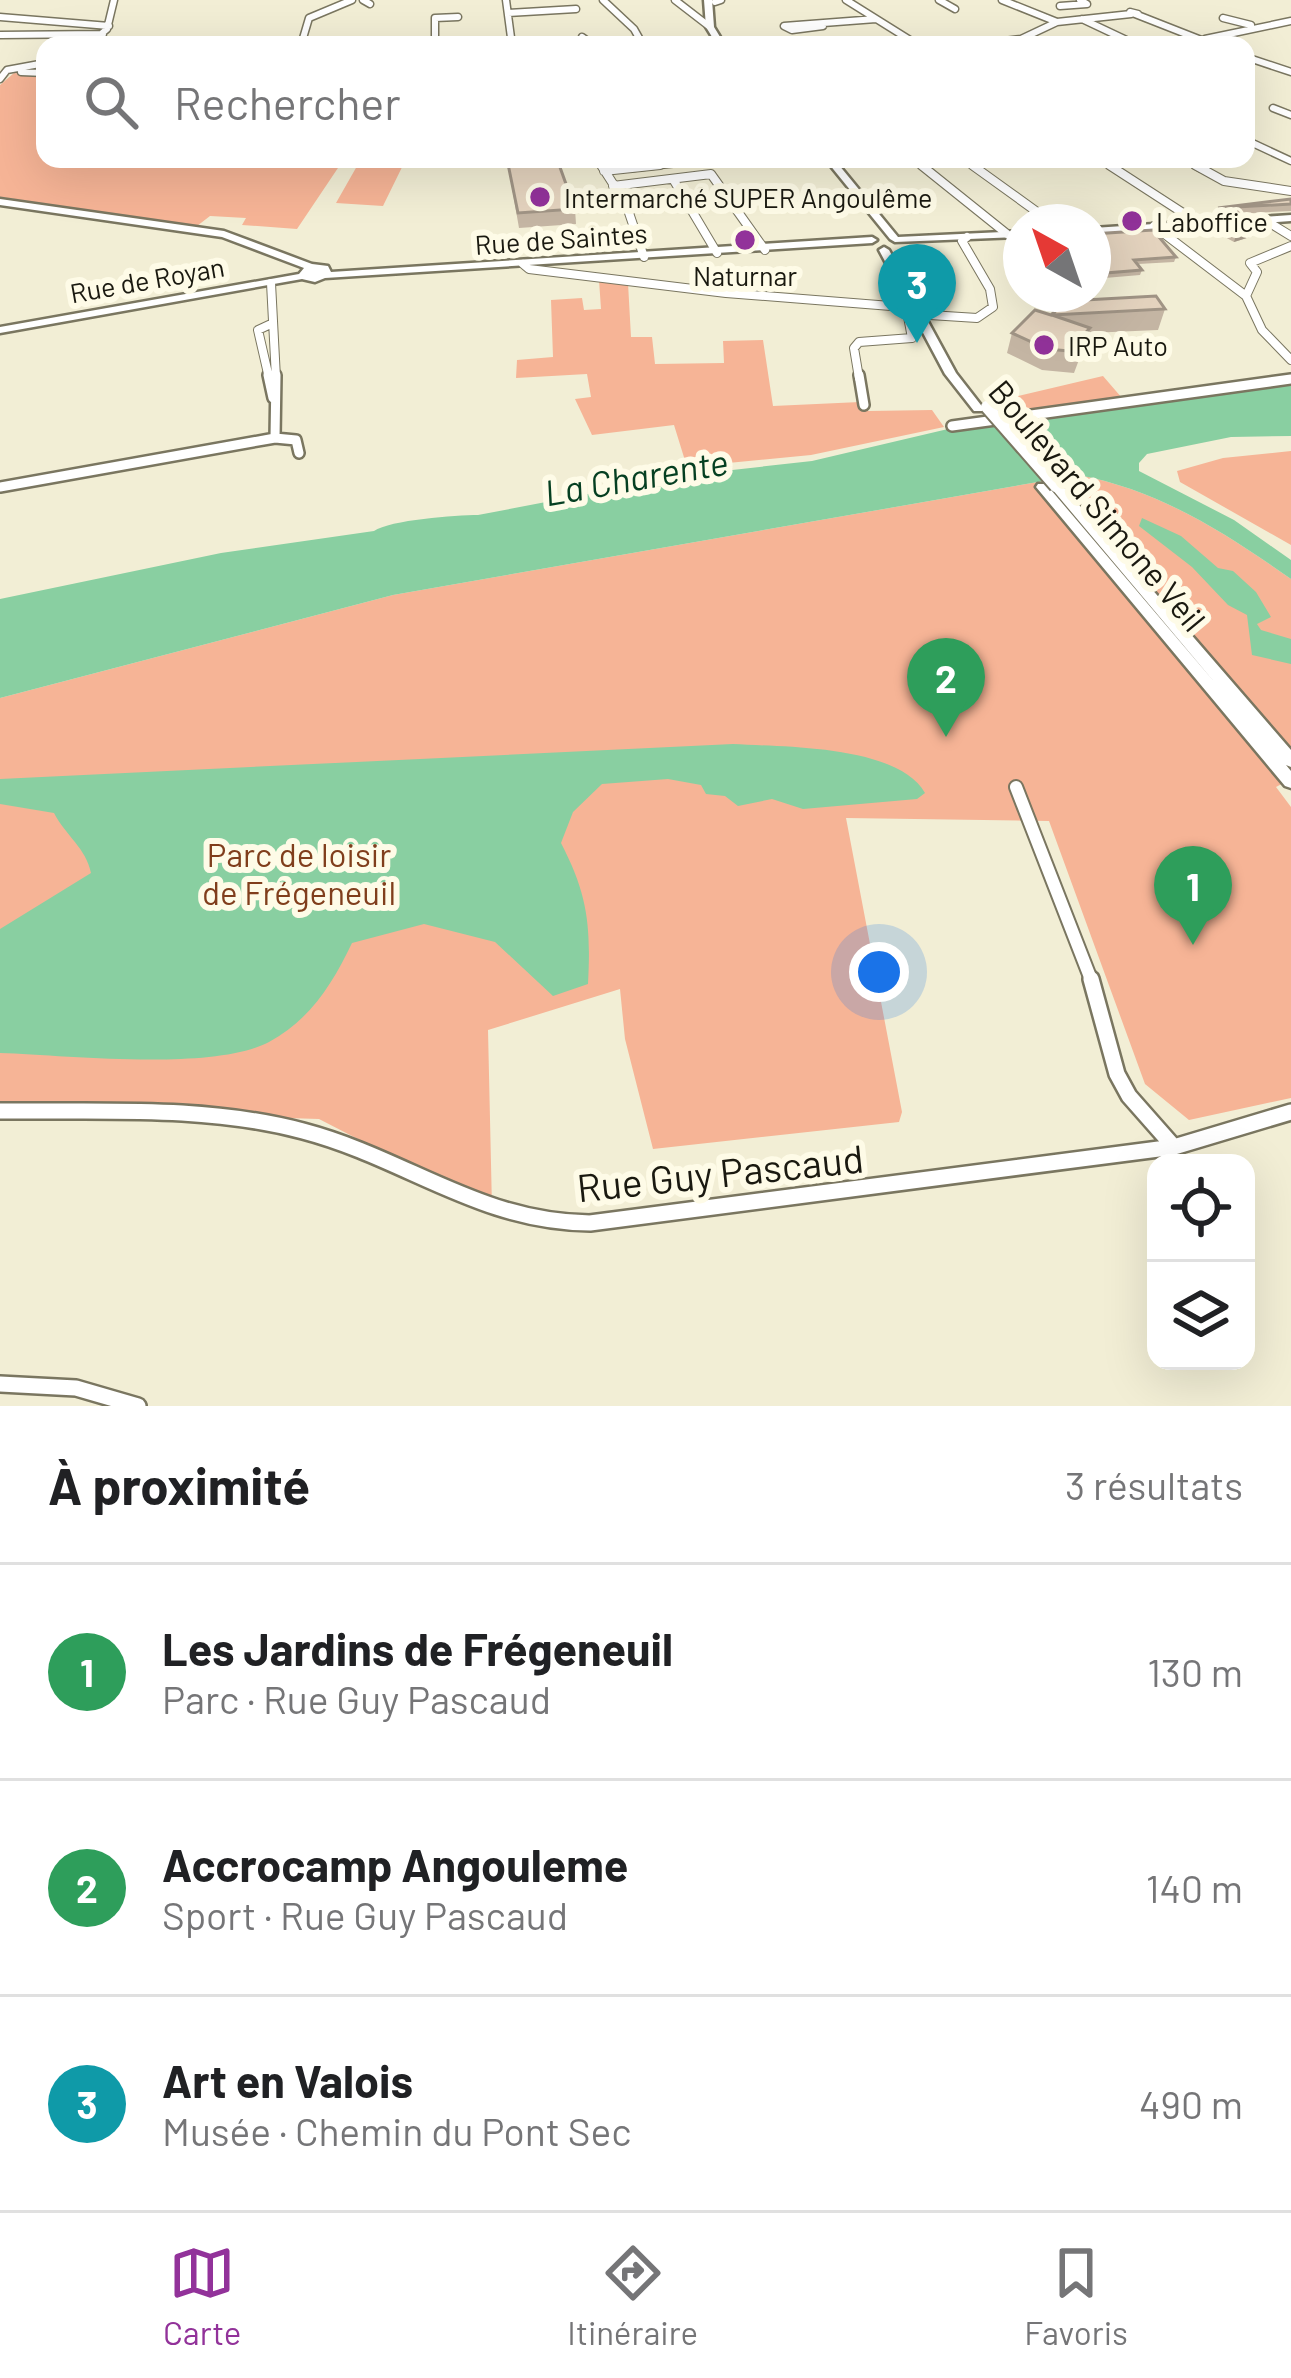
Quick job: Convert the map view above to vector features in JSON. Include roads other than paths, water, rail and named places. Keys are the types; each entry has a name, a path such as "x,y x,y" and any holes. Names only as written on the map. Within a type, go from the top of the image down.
{"main road":[{"path":"715,1 708,13 718,36"},
{"path":"715,1 722,36"},
{"name":"Boulevard Simone Veil","path":"824,168 874,230 876,244 912,309 928,320 983,408"},
{"name":"Boulevard Simone Veil","path":"836,168 897,242 934,341 983,408 1291,782"},
{"path":"0,202 224,234 306,272"},
{"path":"1111,230 1291,218"},
{"path":"965,238 1003,234"},
{"path":"897,242 1003,236"},
{"name":"Rue de Saintes","path":"306,272 325,275 897,242"},
{"name":"Rue de Royan","path":"0,330 271,283 306,272"},
{"name":"Boulevard Simone Veil","path":"1049,487 1291,761"}],"street":[{"path":"100,36 109,26 114,0"},
{"path":"304,36 310,18 352,0"},
{"path":"506,0 511,36"},
{"path":"603,0 638,36"},
{"path":"675,0 710,27"},
{"path":"846,0 903,36"},
{"path":"939,0 955,9"},
{"path":"1002,0 1057,22"},
{"path":"1036,12 1063,3 1087,4 1080,0"},
{"path":"508,13 576,9"},
{"path":"1026,36 1057,22 1133,12 1192,36"},
{"path":"693,15 708,13"},
{"path":"0,16 109,26"},
{"path":"435,36 435,18 458,16"},
{"path":"1222,18 1254,26"},
{"path":"823,26 784,26 792,30 823,26 876,19"},
{"path":"1082,19 1118,36"},
{"path":"1217,36 1291,21"},
{"path":"0,35 103,34"},
{"path":"1255,60 1291,72"},
{"path":"3,69 36,64"},
{"path":"3,69 36,73"},
{"path":"0,79 3,69"},
{"path":"1273,108 1291,115"},
{"path":"1255,144 1291,161"},
{"path":"602,168 626,204 644,257"},
{"path":"604,171 626,168"},
{"path":"925,168 1003,231"},
{"path":"976,168 1026,204"},
{"path":"1114,168 1200,224"},
{"path":"1200,168 1224,181 1291,191"},
{"path":"613,186 711,174 765,250"},
{"path":"673,179 717,253"},
{"path":"1265,220 1291,236"},
{"path":"1154,226 1246,296 1262,330 1291,360"},
{"path":"912,338 928,320 977,317 993,307 993,296 965,238"},
{"path":"1246,296 1257,272 1250,262 1291,246"},
{"path":"524,264 530,269 726,293 912,309 912,338"},
{"path":"271,283 277,387 273,398"},
{"path":"273,323 258,330 273,398 275,438"},
{"path":"864,405 856,344 912,338 934,341"},
{"path":"952,426 1291,379"},
{"path":"0,487 275,438 296,440 299,452"},
{"path":"1016,787 1098,997 1118,1074 1129,1096 1174,1148"},
{"name":"Rue Guy Pascaud","path":"0,1111 217,1117 272,1124 347,1145 492,1208 564,1223 618,1222 1174,1148 1291,1112"},
{"path":"0,1384 76,1388 138,1406"}],"place":[{"name":"Intermarché SUPER Angoulême","path":"540,197"},
{"name":"Laboffice","path":"1132,221"},
{"name":"Naturnar","path":"745,240"},
{"name":"Art en Valois","path":"917,343"},
{"name":"IRP Auto","path":"1044,345"},
{"name":"Accrocamp Angouleme","path":"946,737"},
{"name":"Les Jardins de Frégeneuil","path":"1193,945"}],"water label":[{"name":"La Charente","path":"636,476"}],"park label":[{"name":"Parc de loisir de Frégeneuil","path":"299,873"}]}
